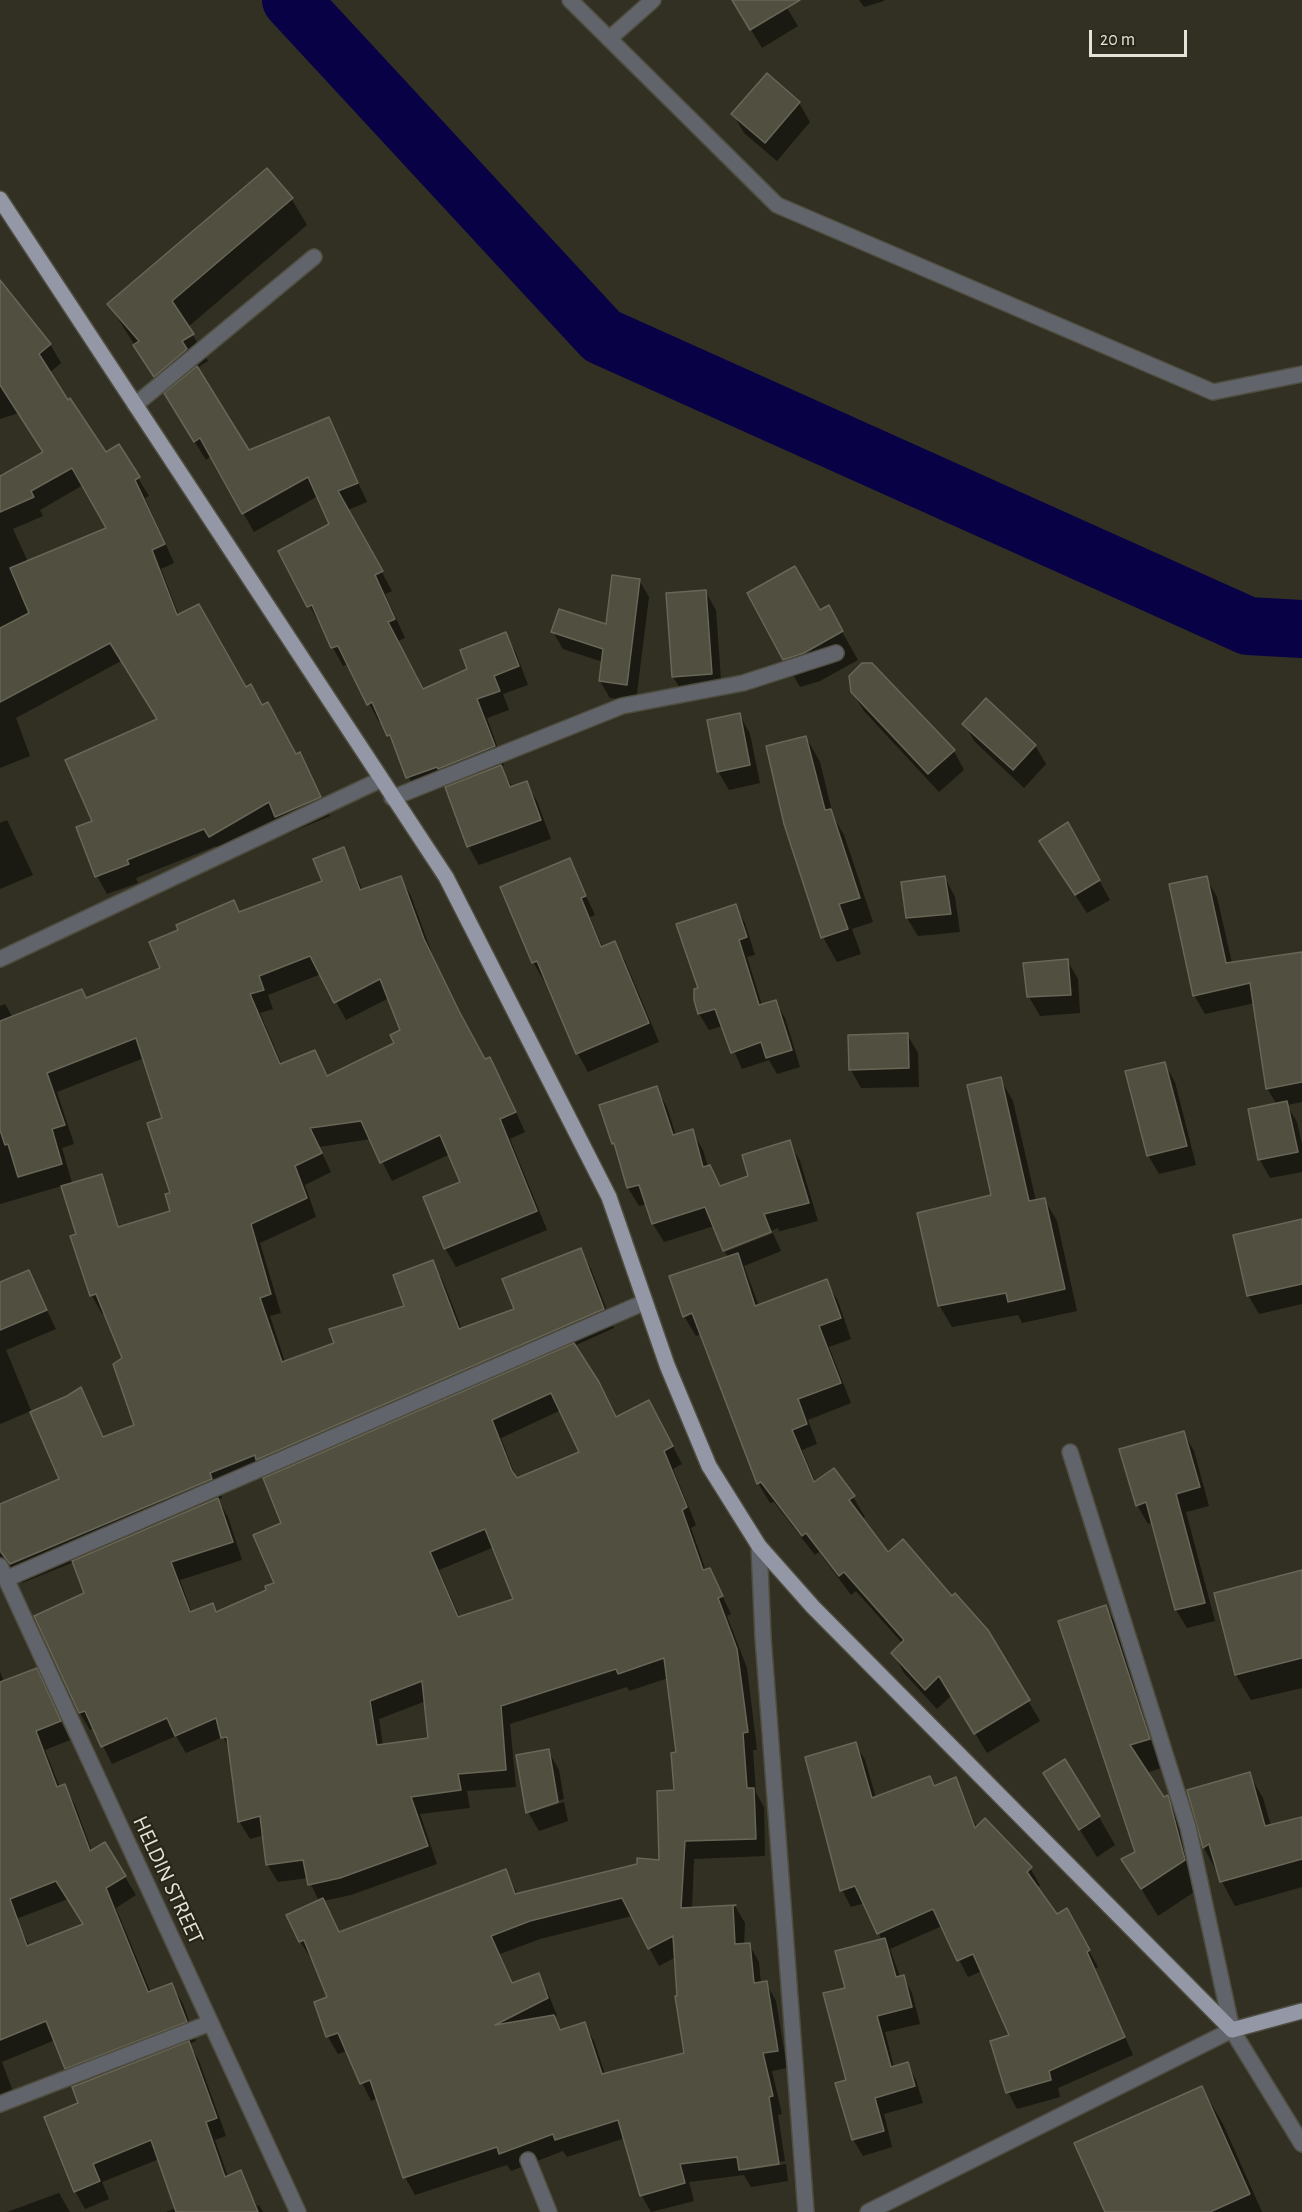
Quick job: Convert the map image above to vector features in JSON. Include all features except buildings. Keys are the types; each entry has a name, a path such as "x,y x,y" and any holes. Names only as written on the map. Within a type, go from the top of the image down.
{"main road":[{"path":"0,199 380,780 446,877 603,1186 667,1365 709,1466 759,1546 813,1607 1232,2031 1302,2011"}],"street":[{"path":"570,0 777,205 1214,392 1302,374"},
{"path":"609,39 653,0"},
{"path":"135,405 314,257"},
{"path":"392,798 622,706 742,683 836,653"},
{"path":"0,959 380,780"},
{"path":"3,1572 645,1302"},
{"path":"1070,1452 1188,1827 1232,2031 1302,2144"},
{"path":"759,1546 763,1637 806,2212"},
{"name":"HELDIN STREET","path":"3,1572 298,2212"},
{"path":"0,2104 210,2023"},
{"path":"868,2212 1232,2031"},
{"path":"528,2160 549,2212"}],"waterway":[{"path":"291,0 602,336 1248,626 1302,629"}]}
